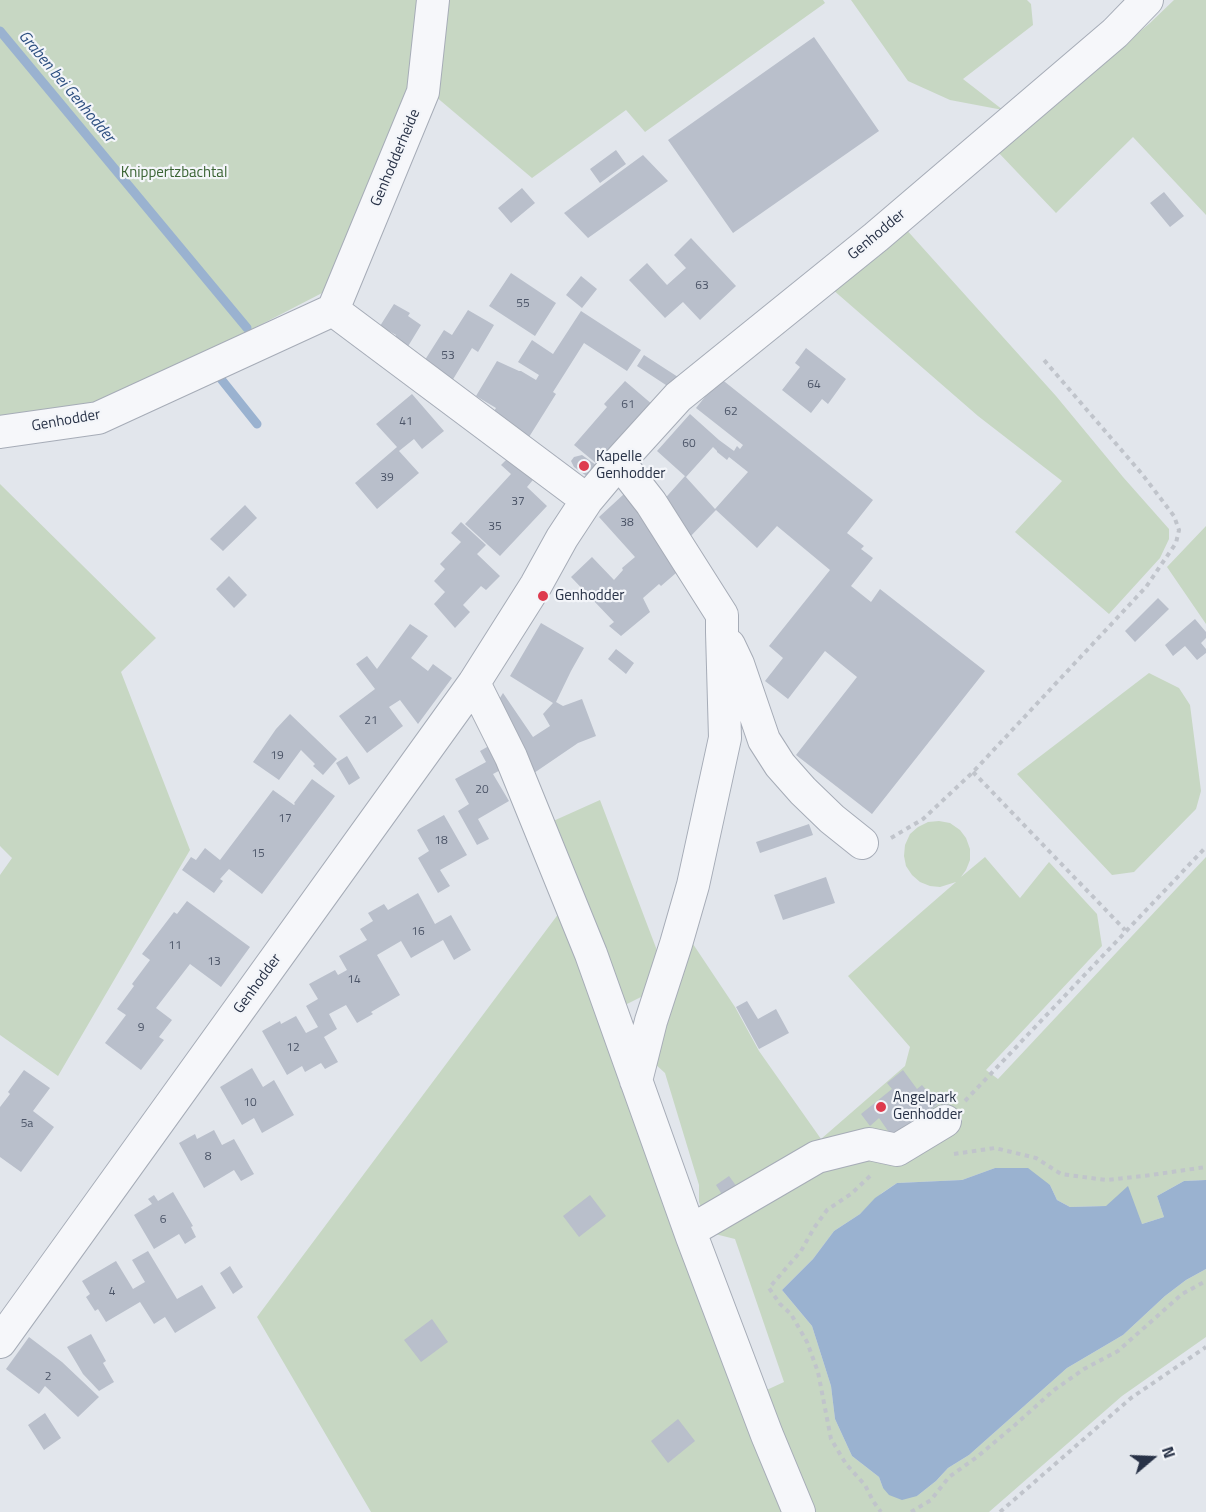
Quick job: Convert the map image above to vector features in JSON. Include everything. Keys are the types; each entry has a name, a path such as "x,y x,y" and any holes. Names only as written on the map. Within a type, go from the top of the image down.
{"street":[{"name":"Genhodderheide","path":"333,310 423,92 433,0"},
{"name":"Genhodder","path":"0,1342 474,683 536,585 562,538 587,500 619,462 678,397 876,237 1115,33 1147,0"},
{"name":"Genhodder","path":"0,432 98,418 333,310"},
{"path":"333,310 587,500"},
{"path":"619,462 651,503 722,615 725,738 693,885 651,1021 636,1081"},
{"path":"722,632 738,664 764,740 780,765 832,819 862,843"},
{"path":"474,683 511,757 591,954 690,1231 767,1435 799,1512"},
{"path":"690,1231 817,1157 869,1144 897,1150 945,1121"}],"path":[{"path":"862,843 877,844 896,836 923,819 973,772 1146,587 1176,543 1179,530 1174,516 1142,474 1044,360"},
{"path":"973,772 1125,930"},
{"path":"945,1121 1206,847"},
{"path":"952,1154 995,1148 1036,1158 1060,1174 1106,1180 1206,1167"},
{"path":"881,1512 865,1485 846,1464 831,1439 818,1372 807,1342 790,1314 769,1288 801,1251 827,1210 851,1194 897,1150"},
{"path":"911,1512 931,1500 949,1477 977,1457 1054,1390 1084,1369 1118,1351 1182,1294 1206,1281"},
{"path":"1000,1512 1131,1398 1206,1347"}],"green space":[{"name":"Knippertzbachtal","path":"0,0 419,0 409,89 324,292 111,402 0,425"},
{"path":"446,0 823,0 825,3 645,132 626,110 532,178 435,96"},
{"path":"851,0 1027,0 1031,4 1033,25 963,79 1003,110 950,100 908,81"},
{"path":"1174,0 1206,0 1206,215 1133,137 1056,213 997,151 1150,23"},
{"path":"904,227 1056,396 1169,529 1169,539 1160,558 1109,614 1015,532 1062,481 978,416 832,289"},
{"path":"0,484 156,638 121,672 190,850 58,1076 0,1035 0,875 12,858 0,846"},
{"path":"1206,526 1206,624 1167,567"},
{"path":"1149,673 1179,688 1190,705 1201,791 1196,809 1134,872 1112,875 1017,774"},
{"path":"600,800 661,961 647,994 617,1009 551,822"},
{"path":"928,822 950,823 966,838 970,849 970,860 961,877 985,857 1020,898 1049,862 1097,914 1102,946 986,1070 998,1079 1206,857 1206,1180 1184,1181 1157,1196 1164,1217 1142,1224 1106,1206 1070,1207 1057,1200 1050,1185 995,1168 962,1180 897,1183 882,1193 860,1214 834,1231 813,1259 782,1290 812,1326 831,1386 835,1419 852,1456 879,1477 883,1488 917,1496 948,1468 969,1455 1067,1368 1123,1335 1165,1296 1186,1280 1206,1269 1206,1337 1122,1396 989,1512 807,1512 760,1393 784,1382 735,1239 711,1233 699,1202 699,1185 665,1073 654,1063 687,935 735,1007 759,1051 821,1139 905,1066 910,1047 848,976 956,882 940,887 930,886 920,882 906,866 905,845 910,834"},
{"path":"565,905 791,1512 371,1512 257,1317"}],"water":[{"path":"995,1168 1028,1168 1050,1185 1057,1200 1070,1207 1106,1206 1128,1186 1142,1224 1164,1217 1157,1196 1184,1181 1206,1180 1206,1269 1186,1280 1165,1296 1123,1335 1067,1368 969,1455 948,1468 917,1496 902,1500 889,1495 883,1488 879,1477 852,1456 835,1419 831,1386 812,1326 782,1290 813,1259 834,1231 860,1214 875,1198 897,1183 962,1180"}],"building":[{"path":"814,37 879,131 733,233 668,140"},
{"path":"616,150 626,164 600,183 590,169"},
{"path":"643,155 668,181 588,238 564,213"},
{"path":"522,188 535,203 511,223 498,208"},
{"path":"1164,192 1184,216 1170,227 1150,203"},
{"path":"691,238 736,286 700,320 683,302 665,318 629,280 647,263 667,285 686,268 674,255"},
{"path":"511,273 556,303 535,336 489,306"},
{"path":"581,276 597,289 582,308 566,295"},
{"path":"394,304 410,313 408,316 421,325 407,348 393,340 396,335 380,326"},
{"path":"468,310 494,325 478,352 472,348 452,381 423,363 444,330 452,335"},
{"path":"581,311 641,350 627,371 584,343 553,392 556,394 529,437 493,413 496,408 476,396 497,361 536,380 539,375 518,362 532,340 553,354"},
{"path":"806,348 846,379 828,404 822,399 811,413 782,390 800,367 795,363"},
{"path":"644,355 678,377 669,387 637,366"},
{"path":"720,378 873,500 847,533 864,546 861,549 873,558 851,586 871,602 880,589 985,671 872,814 796,755 857,677 825,651 788,699 765,681 783,658 769,646 830,570 777,526 757,548 716,510 685,542 660,504 685,476 657,451 690,414 734,451 737,446 740,449 743,445 696,408","holes":["713,447 727,460 729,457 748,472 715,509 686,477"]},
{"path":"625,381 653,405 608,456 604,453 597,464 574,445 607,407 604,404"},
{"path":"412,394 444,431 422,449 414,439 399,451 419,473 377,509 355,483 397,447 376,424"},
{"path":"511,455 538,474 527,487 547,506 500,556 465,524 511,474 501,465"},
{"name":"Kapelle Genhodder","path":"582,455 596,465 588,477 574,467 571,461 574,457"},
{"path":"624,494 672,549 683,567 643,598 650,612 621,636 609,626 614,622 571,577 592,557 614,580 623,570 622,568 635,557 599,517"},
{"path":"245,505 257,518 223,551 210,539"},
{"path":"461,522 486,545 477,554 500,576 486,590 481,586 463,605 470,612 455,628 434,604 445,592 434,581 445,569 440,564 461,542 451,533"},
{"path":"229,576 247,595 234,608 216,589"},
{"path":"1158,598 1169,609 1135,642 1125,631"},
{"path":"1195,619 1206,632 1206,638 1201,643 1206,653 1197,660 1185,646 1173,656 1165,645"},
{"path":"541,623 584,648 556,702 563,706 582,699 596,736 578,743 534,773 495,706 503,693 533,737 550,726 543,714 553,703 510,676"},
{"path":"410,624 428,636 411,658 428,671 433,664 452,678 418,724 400,700 389,707 403,726 367,753 339,716 375,689 356,664 367,656 377,669"},
{"path":"616,649 634,663 626,674 608,659"},
{"path":"290,714 337,759 323,775 301,750 279,780 253,762 276,729"},
{"path":"496,742 508,766 493,774 509,801 478,819 489,839 477,845 458,811 469,804 455,779 486,762 480,751"},
{"path":"347,756 360,778 349,785 336,763"},
{"path":"312,779 335,796 262,894 229,869 220,879 223,881 214,893 182,870 191,857 196,860 205,848 220,860 273,790 294,805"},
{"path":"444,815 467,855 440,870 450,886 438,893 418,858 429,851 417,830"},
{"path":"809,824 813,835 760,853 756,842"},
{"path":"826,877 835,903 783,920 774,895"},
{"path":"418,893 435,924 451,915 471,950 454,960 443,940 411,958 401,941 377,955 400,995 357,1023 346,1005 329,1014 337,1029 324,1037 338,1062 325,1069 321,1063 305,1072 302,1066 287,1075 262,1031 280,1021 281,1024 296,1016 306,1033 318,1027 306,1006 318,999 309,984 335,970 338,975 347,970 339,956 367,940 360,929 373,921 368,913 384,904 388,910"},
{"path":"187,901 250,947 221,987 190,964 156,1008 172,1020 159,1037 164,1040 141,1070 105,1043 126,1015 117,1009 150,960 142,954 174,912 177,914"},
{"path":"747,1001 758,1019 776,1009 789,1033 759,1049 736,1007"},
{"path":"252,1068 263,1087 274,1080 294,1115 262,1133 254,1118 242,1125 220,1087"},
{"path":"24,1070 50,1088 33,1111 54,1127 21,1172 0,1157 0,1107"},
{"path":"903,1070 917,1089 922,1085 938,1104 893,1138 879,1118 870,1126 861,1114 892,1089 887,1083"},
{"path":"214,1130 222,1145 234,1139 254,1174 241,1181 234,1170 204,1188 179,1143 195,1134 197,1139"},
{"path":"729,1176 737,1187 723,1196 716,1185"},
{"path":"173,1192 193,1226 191,1227 196,1237 185,1244 179,1234 154,1249 134,1215 152,1204 148,1199 154,1195 158,1201"},
{"path":"590,1195 606,1216 579,1237 563,1216"},
{"path":"148,1251 177,1299 202,1285 216,1308 175,1333 165,1317 154,1324 140,1302 106,1322 98,1309 95,1311 86,1297 90,1294 82,1281 116,1261 133,1289 145,1282 132,1260"},
{"path":"230,1266 243,1287 233,1294 220,1273"},
{"path":"432,1319 448,1342 421,1362 404,1340"},
{"path":"91,1334 106,1361 103,1363 114,1382 99,1391 83,1374 67,1347"},
{"path":"29,1337 62,1362 99,1397 78,1417 45,1386 39,1394 6,1369"},
{"path":"45,1413 61,1438 44,1450 28,1425"},
{"path":"678,1419 695,1441 668,1463 651,1441"}],"waterway":[{"name":"Graben bei Genhodder","path":"0,31 247,328"},
{"name":"Graben bei Genhodder","path":"221,379 257,424"}],"place":[{"name":"Kapelle Genhodder","path":"584,466"},
{"name":"Genhodder","path":"543,596"},
{"name":"Angelpark Genhodder","path":"881,1107"}]}
